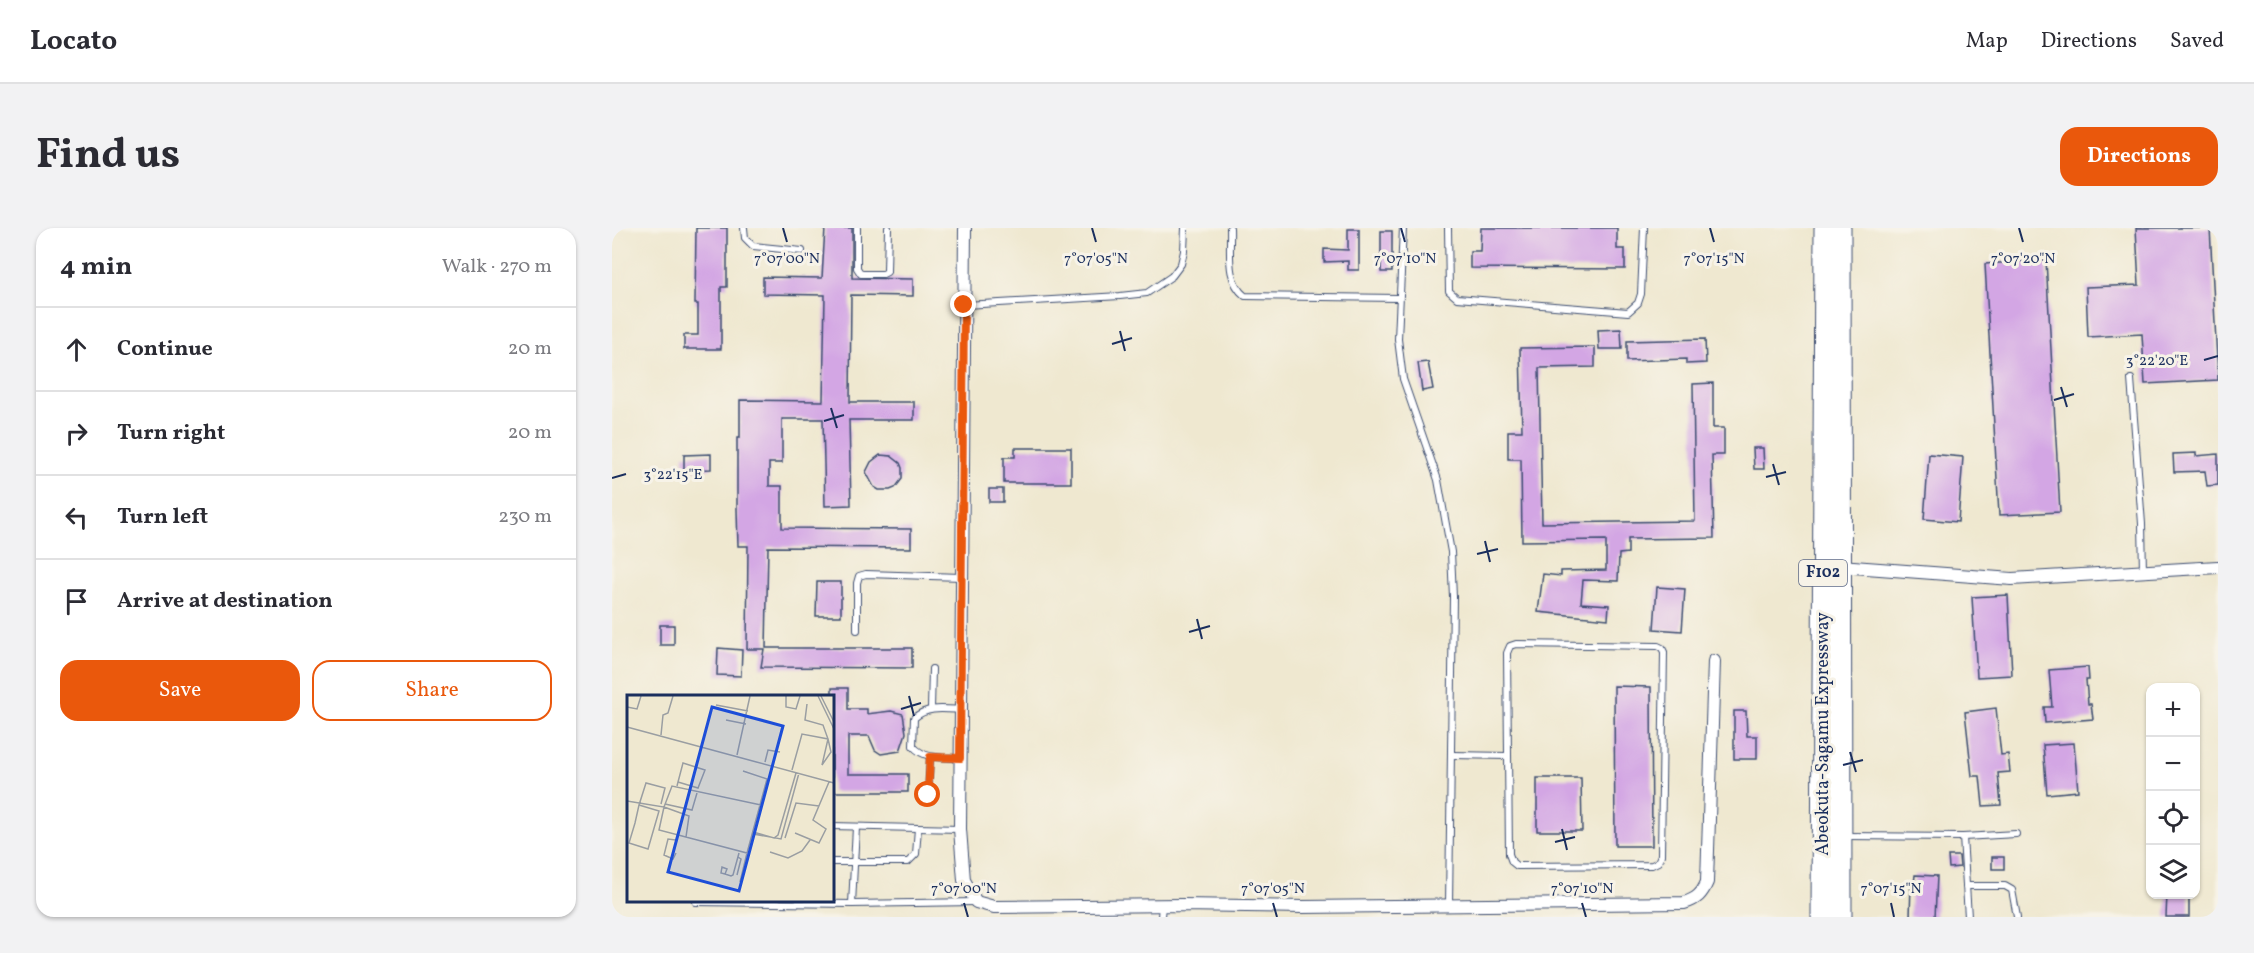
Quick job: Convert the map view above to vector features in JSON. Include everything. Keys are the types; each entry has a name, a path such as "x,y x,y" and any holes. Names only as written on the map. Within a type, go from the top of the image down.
{"highway":[{"name":"Abeokuta-Sagamu Expressway","path":"1822,917 1825,228"},
{"name":"Abeokuta-Sagamu Expressway","path":"1840,228 1841,917"}],"street":[{"path":"965,228 960,829 964,880 976,902 994,907 1161,911 1182,908 1684,903 1695,899 1703,892 1707,882 1714,661"},
{"path":"1840,567 2012,579 2218,567"}],"lane":[{"path":"744,228 745,238 753,246 802,250"},
{"path":"857,228 857,268 861,274 883,274 887,272 888,228"},
{"path":"964,305 1147,293 1172,276 1181,264 1185,228"},
{"path":"1230,228 1231,277 1237,290 1245,296 1399,298"},
{"path":"1403,228 1398,339 1403,379 1438,480 1451,552 1453,597 1449,906"},
{"path":"1448,228 1449,291 1457,298 1628,312 1638,303 1641,294 1644,228"},
{"path":"2131,379 2142,524 2143,571"},
{"path":"857,630 859,576 866,574 962,577"},
{"path":"1510,646 1658,646 1662,648 1664,652 1661,855 1658,862 1652,866 1517,866 1512,862 1509,854 1508,756 1508,653 1510,646"},
{"path":"931,709 932,669"},
{"path":"960,758 930,757 920,754 913,746 914,718 921,712 931,709 961,710"},
{"path":"1452,755 1508,756"},
{"path":"928,795 930,757"},
{"path":"834,826 960,829"},
{"path":"852,904 856,827"},
{"path":"834,862 908,861 916,854 918,828"},
{"path":"1841,836 1964,837 2016,834"},
{"path":"1964,837 1968,917"},
{"path":"1966,886 2005,886 2012,890 2017,917"},
{"path":"789,902 852,904 976,902"}],"building":[{"path":"696,228 727,228 727,287 721,287 721,349 684,349 684,335 698,335 698,304 695,304"},
{"path":"825,228 852,228 852,278 913,279 913,296 851,295 850,402 914,402 914,420 849,420 851,505 825,506 823,419 782,419 782,463 769,463 769,486 782,486 782,528 911,529 911,548 768,547 766,648 912,648 912,668 761,667 764,649 747,649 748,546 738,546 737,438 740,438 740,400 823,401 825,295 763,294 763,277 822,278"},
{"path":"1481,228 1617,228 1617,249 1625,249 1625,269 1470,268 1470,251 1480,251"},
{"path":"2136,228 2210,228 2218,380 2145,384 2142,334 2088,337 2086,287 2139,285"},
{"path":"1348,229 1359,229 1359,270 1348,270 1348,261 1324,262 1324,249 1348,250"},
{"path":"1381,231 1392,231 1392,272 1381,272"},
{"path":"2046,260 2060,512 1999,515 1985,264"},
{"path":"1621,329 1622,349 1599,349 1598,330"},
{"path":"1705,339 1706,363 1686,364 1686,359 1627,361 1627,341"},
{"path":"1595,347 1595,367 1539,368 1542,523 1695,521 1693,384 1713,383 1713,428 1724,428 1724,455 1712,455 1714,538 1628,539 1628,553 1619,554 1618,581 1583,580 1581,603 1609,605 1608,619 1538,612 1543,574 1561,576 1561,571 1606,570 1606,540 1522,541 1521,459 1508,459 1508,431 1522,431 1520,348"},
{"path":"1428,362 1433,389 1422,391 1418,363"},
{"path":"1015,448 1071,448 1071,483 1004,483 1004,457 1015,457"},
{"path":"1753,448 1763,448 1764,469 1754,469"},
{"path":"2196,453 2196,456 2218,454 2218,485 2207,486 2205,471 2174,472 2173,454"},
{"path":"711,454 711,469 684,470 684,455"},
{"path":"1929,454 1963,457 1958,522 1924,519"},
{"path":"880,455 891,456 900,463 902,468 902,479 895,488 890,490 879,490 874,487 866,472 871,462"},
{"path":"989,489 1003,489 1003,502 989,502"},
{"path":"817,582 841,582 841,616 816,616"},
{"path":"1657,587 1685,589 1682,631 1654,629"},
{"path":"2008,595 2012,675 1977,677 1972,597"},
{"path":"660,625 674,625 674,645 660,645"},
{"path":"718,648 742,650 741,676 717,675"},
{"path":"2088,667 2089,680 2086,680 2088,704 2091,704 2093,719 2045,723 2044,707 2052,707 2049,670"},
{"path":"1614,686 1651,687 1652,846 1615,846"},
{"path":"832,688 848,688 848,709 867,709 867,714 891,711 903,714 906,733 900,751 881,754 875,750 869,736 848,736 848,774 908,774 908,792 834,792 834,695 832,695"},
{"path":"1996,708 2001,755 2008,754 2010,772 1998,773 2001,805 1983,806 1980,776 1972,776 1965,712"},
{"path":"1734,711 1746,711 1747,736 1757,736 1757,759 1734,759"},
{"path":"2074,743 2078,791 2047,794 2043,745"},
{"path":"1537,778 1581,778 1582,831 1537,831"},
{"path":"1948,856 1959,856 1960,867 1949,868"},
{"path":"1992,857 2004,857 2004,869 1992,869"},
{"path":"1915,875 1937,876 1935,917 1910,917 1911,884 1914,884"},
{"path":"2167,899 2189,899 2189,917 2166,917"}],"route":[{"path":"928,795 930,757 960,758 964,305"}]}
